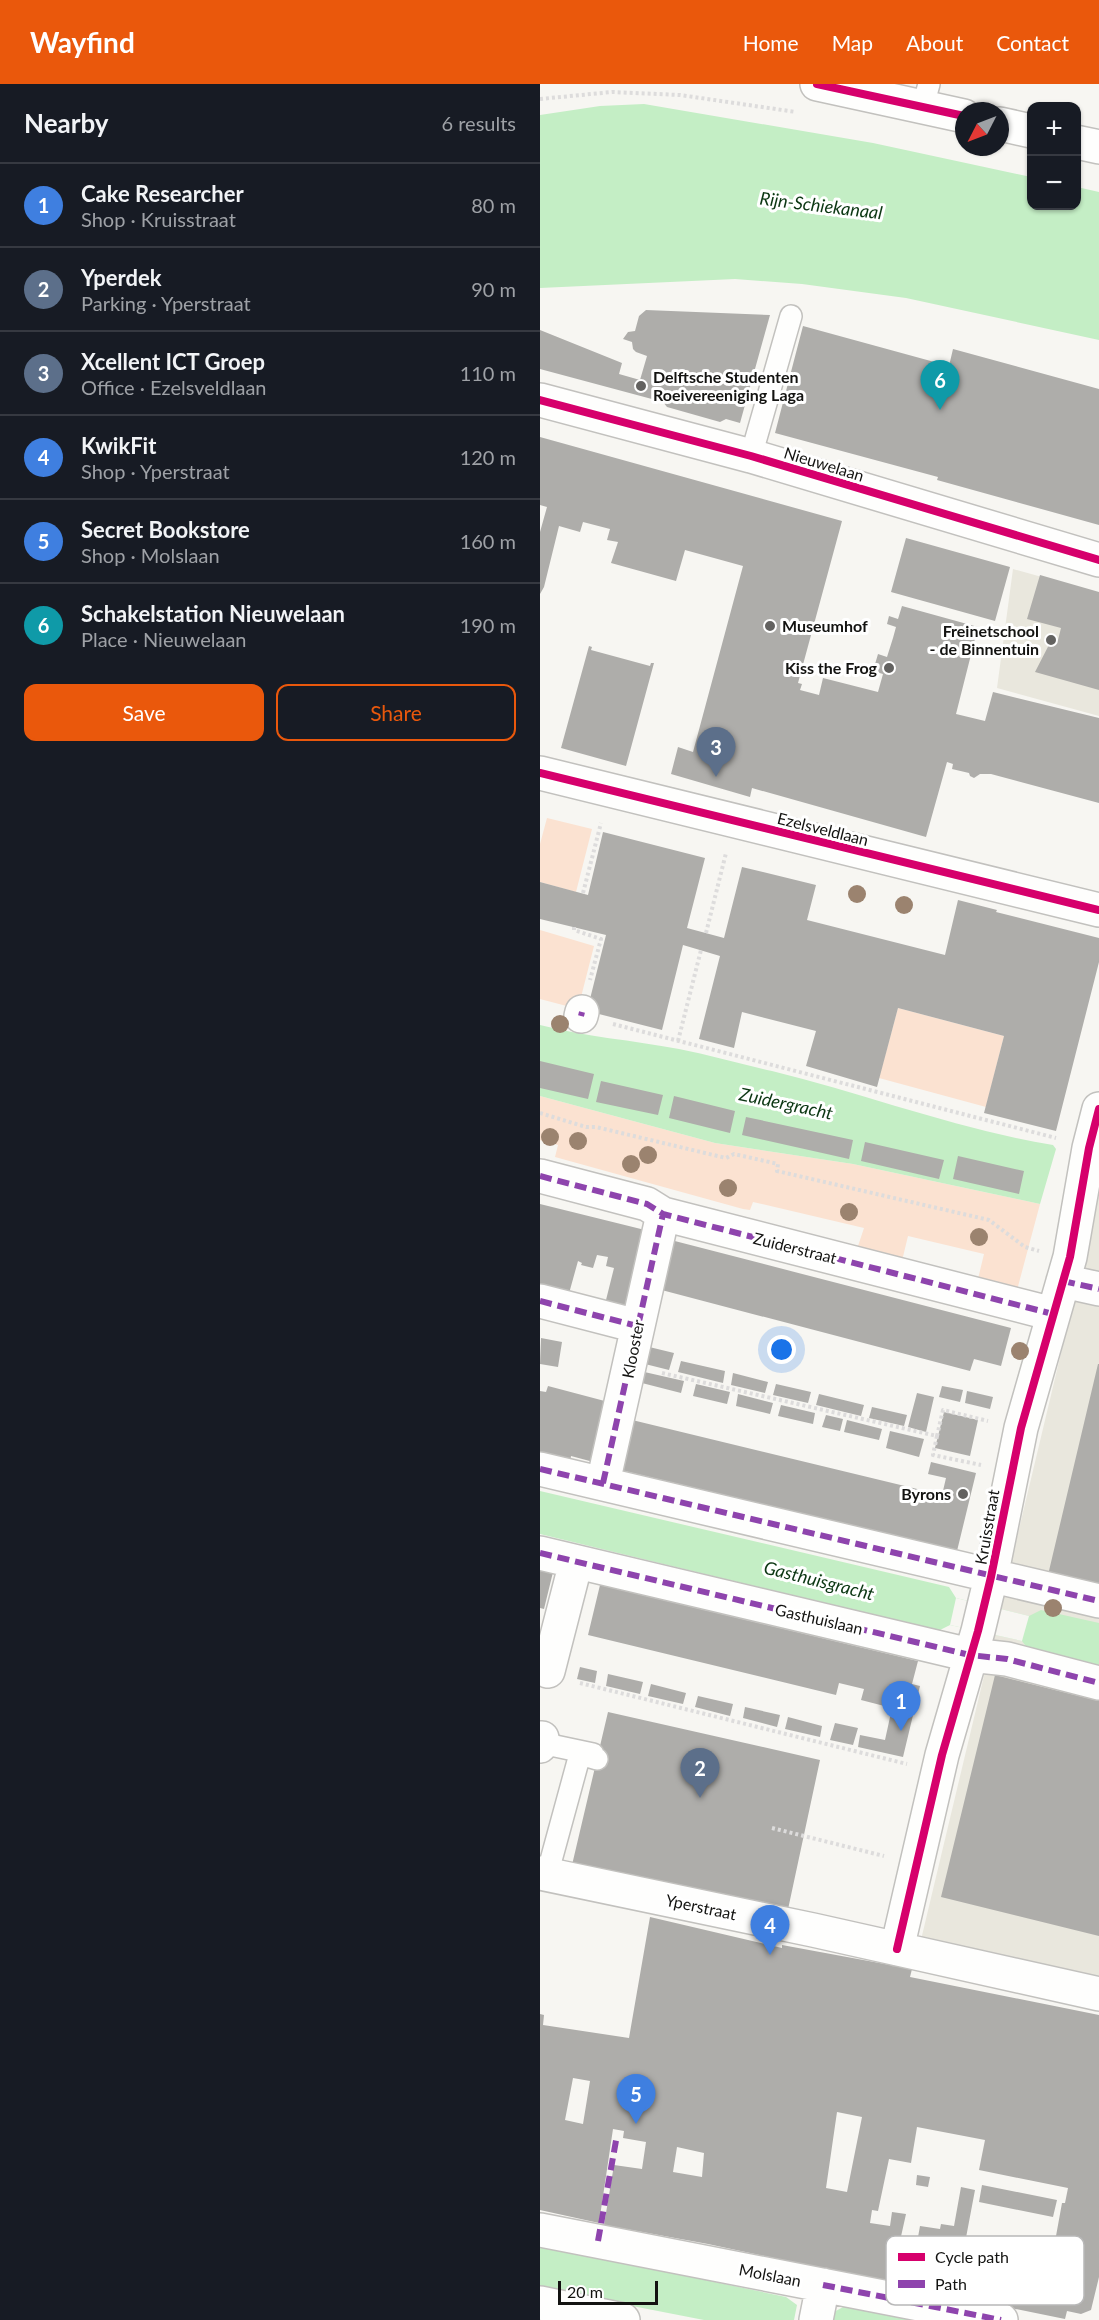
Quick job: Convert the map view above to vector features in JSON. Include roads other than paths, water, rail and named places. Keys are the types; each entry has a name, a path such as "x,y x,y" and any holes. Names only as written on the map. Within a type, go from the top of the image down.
{"street":[{"path":"811,99 926,95 955,111"},
{"path":"1009,126 1027,130"},
{"path":"1081,143 1099,147"},
{"name":"Nieuwelaan","path":"540,400 751,456 1099,560"},
{"name":"Ezelsveldlaan","path":"540,773 1099,910"},
{"name":"Kruisstraat","path":"897,1949 938,1772 981,1617 1021,1428 1066,1269 1099,1108"},
{"name":"Zuiderstraat","path":"540,1176 647,1204 663,1214 1053,1314"},
{"name":"Klooster","path":"603,1483 663,1214"},
{"path":"1066,1269 1099,1289"},
{"path":"540,1301 637,1326"},
{"name":"Gasthuislaan","path":"540,1469 603,1483 981,1617 1007,1659 1099,1683"},
{"name":"Gasthuislaan","path":"540,1553 576,1562 981,1617 1099,1601"},
{"path":"559,1675 576,1562"},
{"name":"Yperstraat","path":"543,1874 897,1949"},
{"path":"897,1949 1099,1994"},
{"name":"Molslaan","path":"540,2230 820,2302 1001,2320"},
{"path":"540,2303 623,2320"}],"lane":[{"path":"751,456 791,316"},
{"path":"541,1742 597,1757 579,1754 543,1874"}],"water":[{"name":"Rijn-Schiekanaal","path":"644,104 873,143 1027,176 1027,210 1081,210 1081,188 1099,192 1099,340 906,298 802,284 735,279 540,288 540,115 600,106"},
{"name":"Zuidergracht","path":"540,1025 702,1054 807,1080 946,1121 1053,1145 1056,1149 1040,1204 853,1164 715,1143 540,1096"},
{"name":"Gasthuisgracht","path":"540,1491 949,1587 956,1598 1029,1616 1041,1610 1099,1623 1099,1670 1031,1653 1022,1641 950,1625 938,1631 540,1534"},
{"path":"540,2245 786,2297 797,2305 794,2320 704,2320 540,2288"},
{"path":"845,2306 912,2320 830,2320 832,2313"}],"place":[{"name":"Delftsche Studenten Roeivereeniging Laga","path":"641,386"},
{"name":"Schakelstation Nieuwelaan","path":"940,410"},
{"name":"Museumhof","path":"770,626"},
{"name":"Freinetschool - de Binnentuin","path":"1051,640"},
{"name":"Kiss the Frog","path":"889,668"},
{"name":"Xcellent ICT Groep","path":"716,777"},
{"name":"Byrons","path":"963,1494"},
{"name":"Cake Researcher","path":"901,1731"},
{"name":"Yperdek","path":"700,1798"},
{"name":"KwikFit","path":"770,1955"},
{"name":"Secret Bookstore","path":"636,2124"}]}
